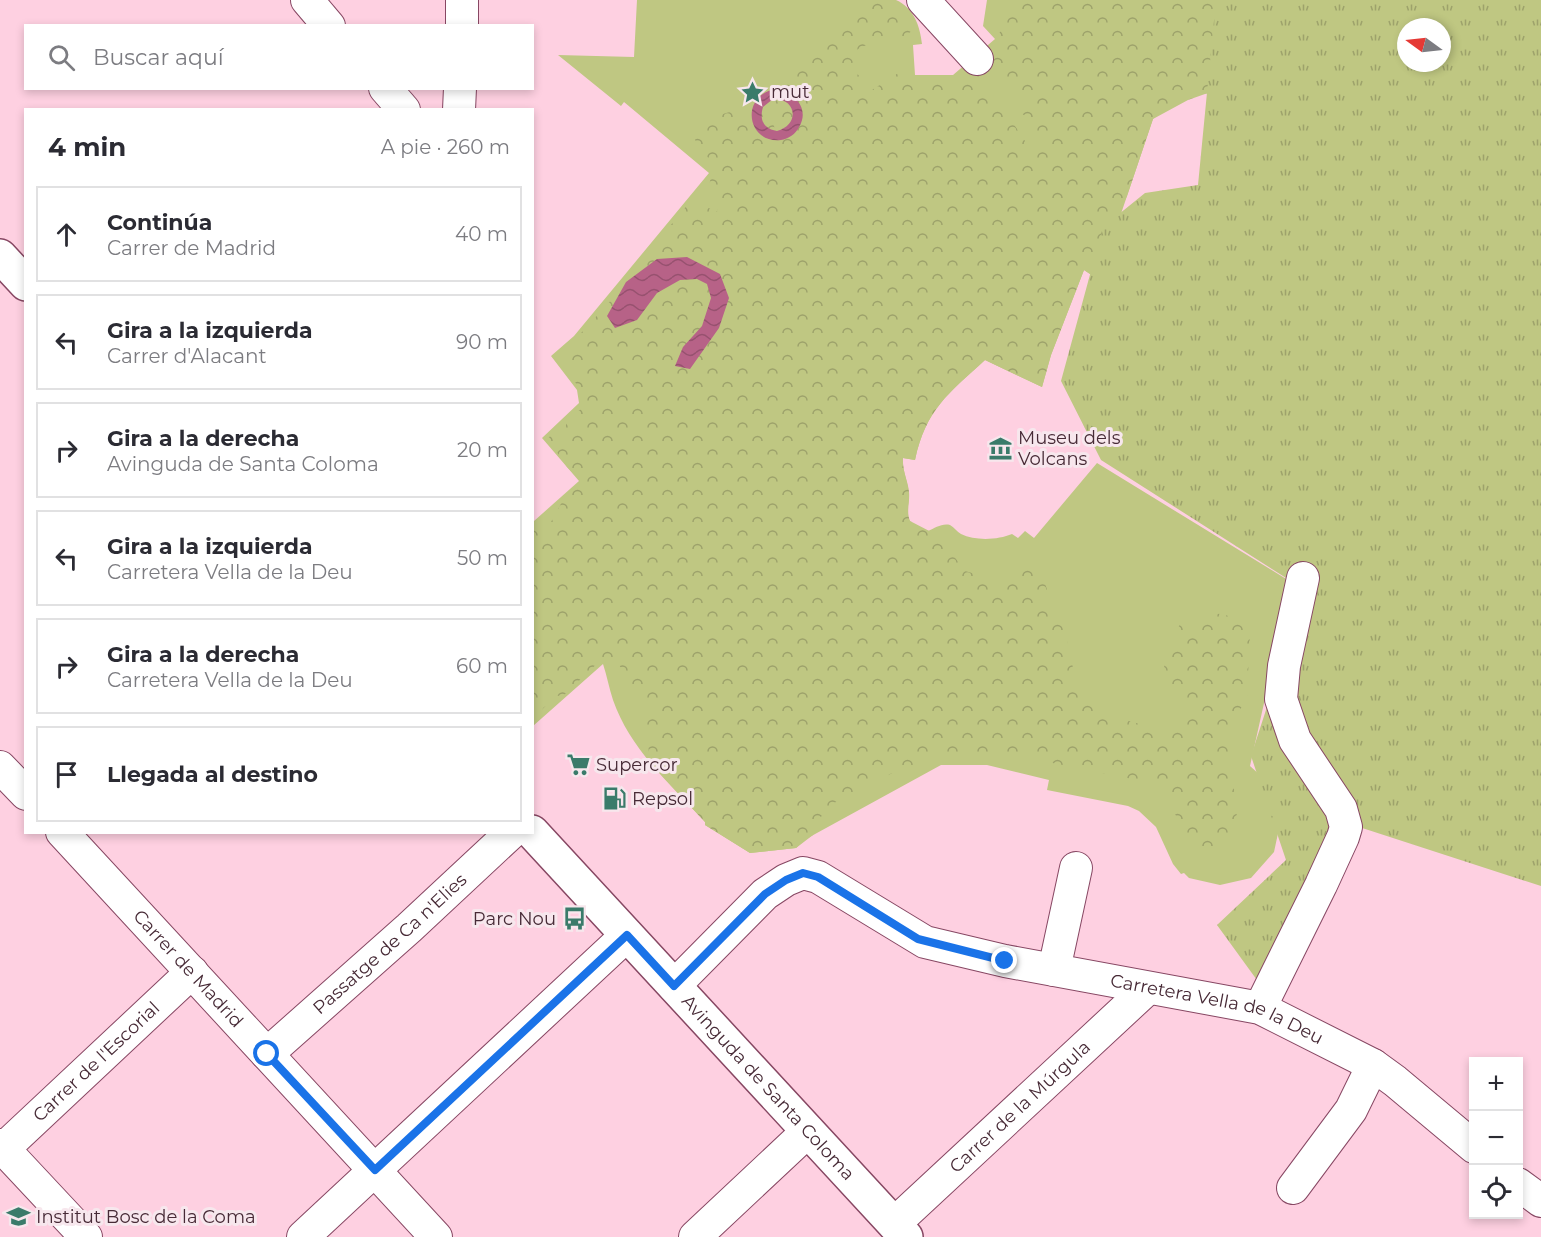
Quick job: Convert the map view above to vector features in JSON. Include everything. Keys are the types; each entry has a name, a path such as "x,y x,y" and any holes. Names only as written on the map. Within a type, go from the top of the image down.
{"main road":[{"path":"0,256 24,282"},
{"name":"Avinguda de Santa Coloma","path":"534,834 900,1231"}],"street":[{"path":"307,0 327,24"},
{"path":"462,0 462,24"},
{"path":"923,0 977,59"},
{"path":"387,90 402,108"},
{"path":"459,108 460,90"},
{"path":"1260,1008 1321,885 1346,827 1341,809 1296,740 1281,699 1284,666 1303,578"},
{"name":"Carrer de Madrid","path":"64,834 436,1237"},
{"name":"Passatge de Ca n'Elies","path":"267,1054 409,928 510,834"},
{"path":"1053,970 1076,868"},
{"name":"Carretera Vella de la Deu","path":"674,986 757,901 786,880 803,873 818,877 925,942 1053,970 1260,1008 1373,1065 1469,1144"},
{"path":"303,1237 627,935"},
{"name":"Carrer de l'Escorial","path":"1,1149 192,972"},
{"name":"Carrer de la Múrgula","path":"900,1231 1148,988"},
{"path":"1293,1188 1351,1110 1373,1065"},
{"path":"695,1237 808,1131"},
{"path":"1,1149 86,1237"},
{"path":"1523,1188 1541,1201"}],"green space":[{"path":"637,0 896,0 912,13 920,31 922,44 913,45 915,75 953,75 995,39 983,26 987,0 1224,0 1153,119 1127,196 1090,274 1084,270 1051,355 1042,387 985,360 940,404 925,428 915,460 903,458 903,463 909,492 907,512 910,521 928,531 947,525 973,538 993,538 1012,534 1018,538 1025,531 1034,538 1097,463 1291,582 1250,766 1271,785 1280,824 1274,852 1251,878 1220,885 1189,878 1184,873 1181,874 1173,864 1156,827 1139,811 1128,806 1047,790 1049,780 987,765 941,765 806,839 796,848 750,853 705,825 705,822 653,766 620,718 603,664 534,725 534,521 579,481 542,438 579,403 577,390 551,356 574,336 709,173 624,102 621,106 558,55 634,57"},
{"path":"863,0 882,0 905,11 913,30 904,37 889,34 858,49 851,67 872,90 903,70 916,81 947,83 976,67 1029,147 1038,148 1041,142 1031,119 1022,114 1020,98 984,60 995,49 1009,0 1541,0 1541,164 1232,90 1205,94 1188,100 1153,119 1100,276 1084,270 1051,355 1042,387 985,360 949,393 932,415 925,428 915,460 903,458 909,492 910,521 939,536 965,571 983,576 988,586 996,587 1012,567 1040,568 1055,614 1068,620 1067,646 1082,700 1114,716 1139,724 1163,726 1176,723 1190,713 1188,705 1163,682 1165,656 1180,624 1217,614 1232,618 1250,632 1247,697 1231,727 1228,777 1240,802 1232,832 1224,850 1202,849 1188,837 1162,791 1137,780 1003,753 963,752 902,768 834,803 817,821 813,835 796,848 750,853 705,825 705,822 653,766 649,753 643,699 619,665 612,666 605,656 562,697 556,695 534,718 534,523 551,522 563,500 582,482 567,467 548,439 552,433 564,437 567,419 581,409 583,397 561,355 613,298 638,284 648,253 688,204 692,201 718,212 717,198 709,185 714,166 695,140 700,130 716,117 726,113 749,110 770,114 777,135 790,127 769,105 784,76 801,63"},
{"path":"1216,0 1541,0 1541,886 1356,826 1262,987 1217,925 1286,860 1251,756 1305,590 1101,460 1061,381 1103,227 1145,193 1198,185"}],"water":[{"path":"778,89 784,91 795,98 802,108 803,114 799,127 789,137 781,140 769,139 760,134 754,126 753,108 757,99 766,92","holes":["773,99 787,103 793,112 789,123 777,131 766,126 762,120 762,112 763,107"]},
{"path":"687,257 720,274 729,298 719,328 690,369 675,366 683,347 702,326 711,298 707,284 697,279 680,280 657,293 637,320 615,328 607,316 626,282 657,259"}],"place":[{"name":"mut","path":"753,92"},
{"name":"Museu dels Volcans","path":"1000,448"},
{"name":"Supercor","path":"578,765"},
{"name":"Repsol","path":"614,799"},
{"name":"Parc Nou","path":"574,919"},
{"name":"Institut Bosc de la Coma","path":"18,1217"}],"route":[{"path":"267,1054 375,1170 627,935 674,986 757,901 786,880 803,873 818,877 918,939 1005,961"}]}
